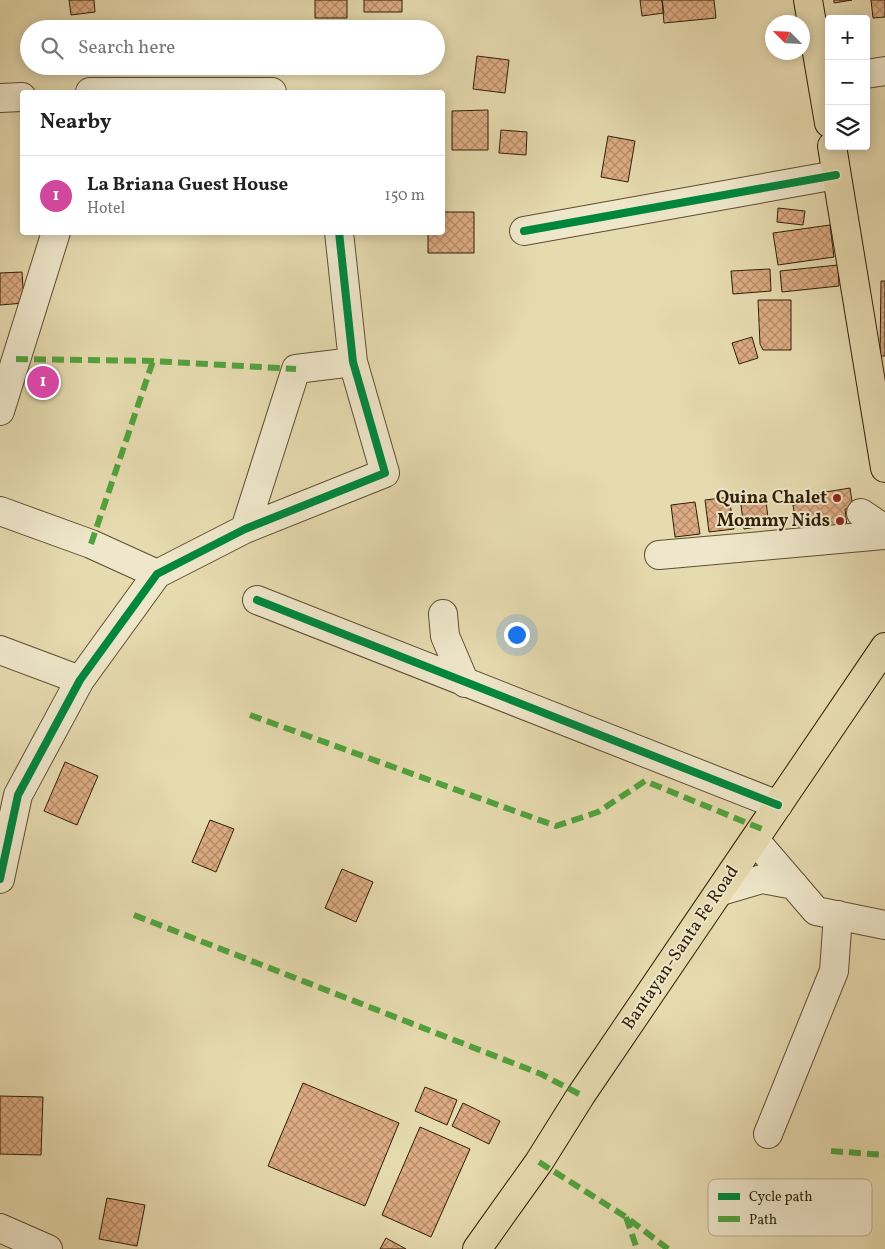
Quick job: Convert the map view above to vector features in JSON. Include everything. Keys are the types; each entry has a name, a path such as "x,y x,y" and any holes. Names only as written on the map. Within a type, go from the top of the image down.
{"main road":[{"path":"808,0 825,76"},
{"path":"833,150 885,468"},
{"name":"Bantayan-Santa Fe Road","path":"477,1249 539,1162 581,1095 885,647"}],"street":[{"path":"870,74 885,72"},
{"path":"0,98 20,97"},
{"path":"524,232 836,175"},
{"path":"0,411 8,356 55,235"},
{"path":"0,879 9,792 80,680 157,574 245,529 385,473 353,362 338,235"},
{"path":"245,529 296,369 353,362"},
{"path":"0,511 91,544 157,574"},
{"path":"862,513 885,528"},
{"path":"659,555 885,535"},
{"path":"256,600 778,805"},
{"path":"443,614 445,636 464,683"},
{"path":"0,650 80,680"},
{"path":"755,840 816,911 885,925"},
{"path":"721,891 762,879 794,885"},
{"path":"768,1134 834,970 838,915"},
{"path":"0,1228 48,1249"}],"building":[{"path":"69,0 94,0 95,12 71,15"},
{"path":"315,0 347,0 347,18 315,18"},
{"path":"364,0 402,0 402,12 364,12"},
{"path":"640,0 662,0 664,13 642,16"},
{"path":"662,0 714,0 716,18 664,23"},
{"path":"834,0 852,0 834,3"},
{"path":"871,0 885,0 885,17 873,18"},
{"path":"477,56 509,60 505,93 473,89"},
{"path":"488,110 488,150 452,150 452,111"},
{"path":"501,130 527,132 526,155 499,153"},
{"path":"608,136 635,141 628,182 601,177"},
{"path":"778,208 805,211 803,225 777,222"},
{"path":"445,212 474,212 474,253 428,253 428,235 445,235"},
{"path":"830,225 834,257 778,265 773,233"},
{"path":"838,265 839,286 782,292 780,271"},
{"path":"770,269 771,291 733,294 731,271"},
{"path":"22,272 24,303 0,305 0,273"},
{"path":"881,281 885,281 885,356 880,356"},
{"path":"758,300 791,300 791,350 763,350 760,344"},
{"path":"752,337 758,358 739,364 732,343"},
{"path":"850,488 853,508 845,509 847,526 808,533 807,528 797,529 793,505 803,503 801,496"},
{"path":"765,494 769,525 744,529 740,497"},
{"path":"729,497 734,529 709,532 705,500"},
{"path":"695,502 700,534 675,537 671,505"},
{"path":"65,762 98,776 77,825 44,811"},
{"path":"210,820 234,829 216,872 192,862"},
{"path":"342,869 373,882 356,922 325,908"},
{"path":"303,1083 399,1123 365,1206 268,1166"},
{"path":"425,1087 457,1100 447,1125 415,1111"},
{"path":"0,1096 43,1097 41,1155 0,1154"},
{"path":"463,1103 500,1121 489,1144 452,1126"},
{"path":"420,1127 470,1149 431,1237 382,1215"},
{"path":"107,1198 145,1205 137,1246 99,1239"},
{"path":"386,1238 406,1249 380,1249"}],"marked path":[{"path":"16,359 153,361 296,369"},
{"path":"91,544 153,361"},
{"path":"250,715 556,826 598,812 645,781 762,829"},
{"path":"134,915 541,1074 581,1095"},
{"path":"831,1151 885,1155"},
{"path":"539,1162 626,1217 668,1249"},
{"path":"626,1217 637,1249"}],"cycle path":[{"path":"524,231 836,175"},
{"path":"0,879 18,795 80,680 157,574 245,529 385,473 353,362 339,235"},
{"path":"257,600 778,805"}],"place":[{"name":"La Briana Guest House","path":"43,382"},
{"name":"Quina Chalet","path":"837,498"},
{"name":"Mommy Nids","path":"840,521"}]}
